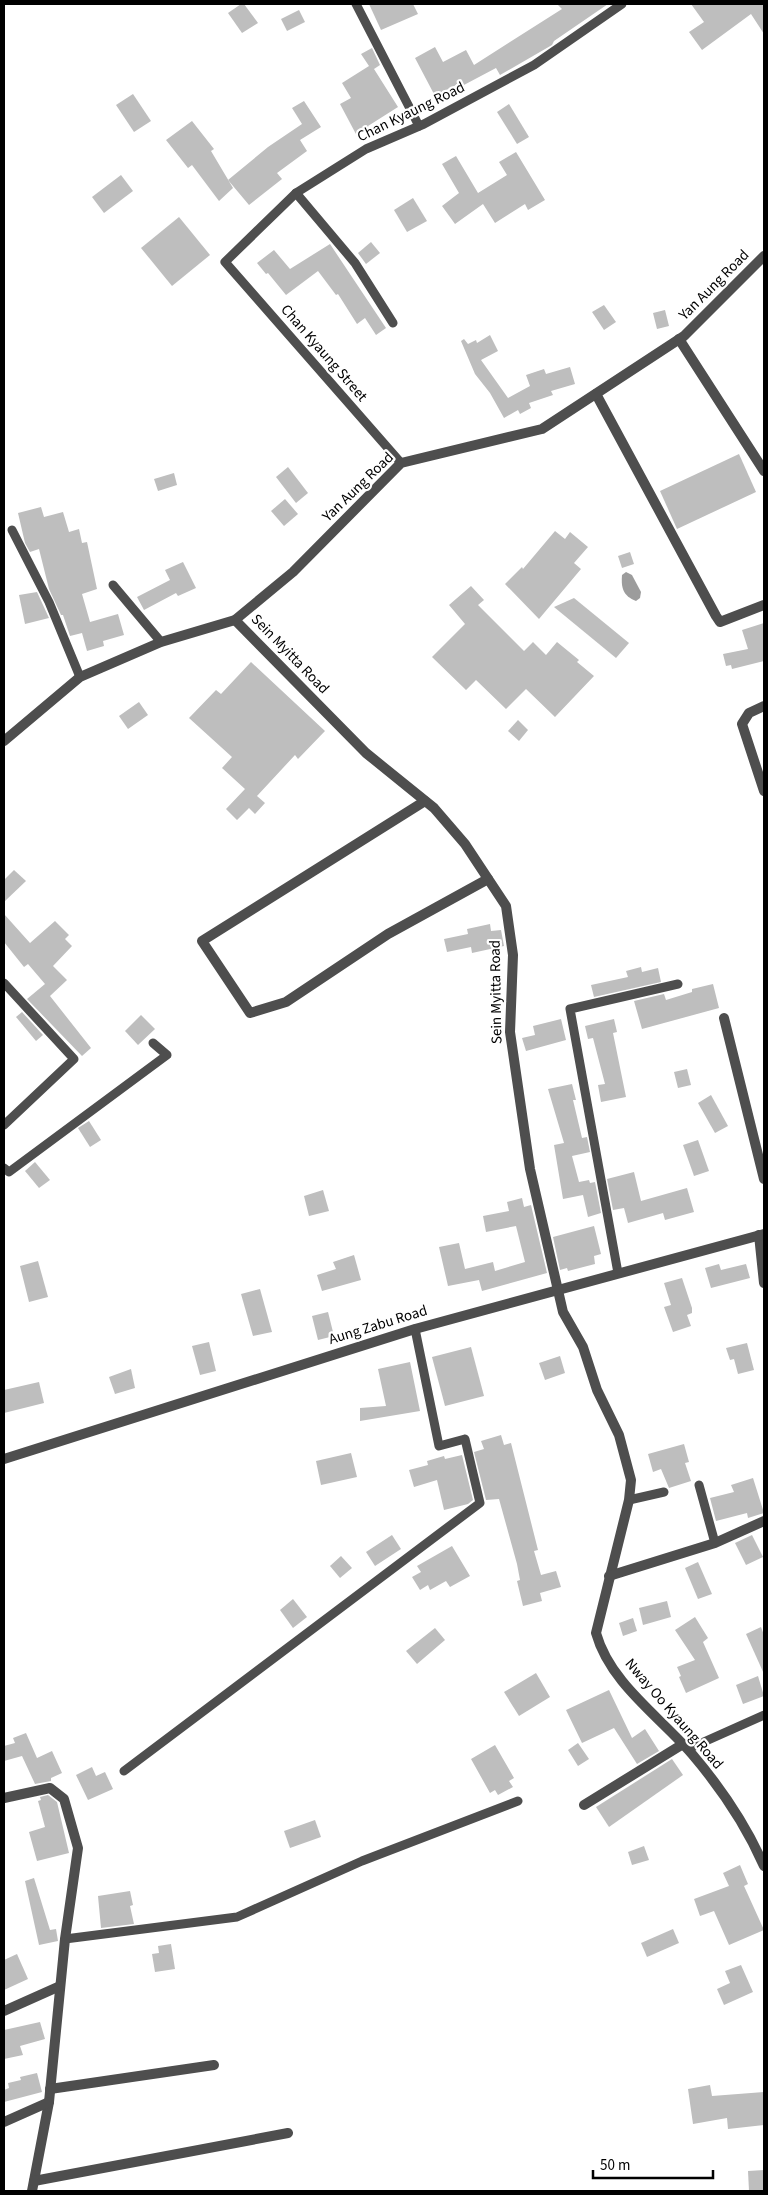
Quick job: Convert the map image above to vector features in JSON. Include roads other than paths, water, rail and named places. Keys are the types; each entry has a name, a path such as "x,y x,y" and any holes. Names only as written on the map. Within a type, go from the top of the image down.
{"street":[{"name":"Yan Aung Road","path":"4,741 80,676 161,642 235,620 293,572 401,463 542,430 679,339 764,256"},
{"path":"679,339 764,471"},
{"path":"596,394 720,622 764,605"},
{"name":"Sein Myitta Road","path":"235,620 366,753 425,800 465,844 506,906 513,955 510,1032 530,1169 560,1289"},
{"path":"764,706 750,713 742,724 764,790"},
{"path":"425,800 202,941 250,1012 286,1002 388,934 488,879"},
{"path":"724,1018 764,1178"},
{"path":"762,1235 764,1283"},
{"name":"Aung Zabu Road","path":"4,1459 415,1329 762,1235"},
{"name":"Nway Oo Kyaung Road","path":"560,1289 563,1312 583,1347 592,1378 623,1449 631,1480 629,1500 596,1632 600,1646 627,1686 685,1747 746,1826 764,1866"},
{"path":"609,1576 715,1544 764,1521"},
{"path":"584,1805 685,1747"},
{"path":"4,1798 50,1788 64,1799 78,1848 65,1939 49,2102 33,2186 288,2133"},
{"path":"4,2011 60,1986"},
{"path":"50,2089 214,2065"},
{"path":"4,2122 49,2102"}],"lane":[{"path":"356,4 419,126"},
{"name":"Chan Kyaung Road","path":"296,193 366,149 419,126 534,65 622,4"},
{"path":"296,193 355,263 393,323"},
{"name":"Chan Kyaung Street","path":"296,193 225,262 401,463"},
{"path":"12,530 49,602 80,676"},
{"path":"113,586 161,642"},
{"path":"4,984 74,1059 4,1125"},
{"path":"618,1273 570,1009 678,984"},
{"path":"4,1168 9,1172 166,1055 153,1043"},
{"path":"124,1771 480,1503 465,1439 439,1446 415,1329"},
{"path":"699,1485 715,1544"},
{"path":"629,1500 664,1492"},
{"path":"685,1747 764,1715"},
{"path":"65,1939 237,1917 362,1861 518,1801"}]}
